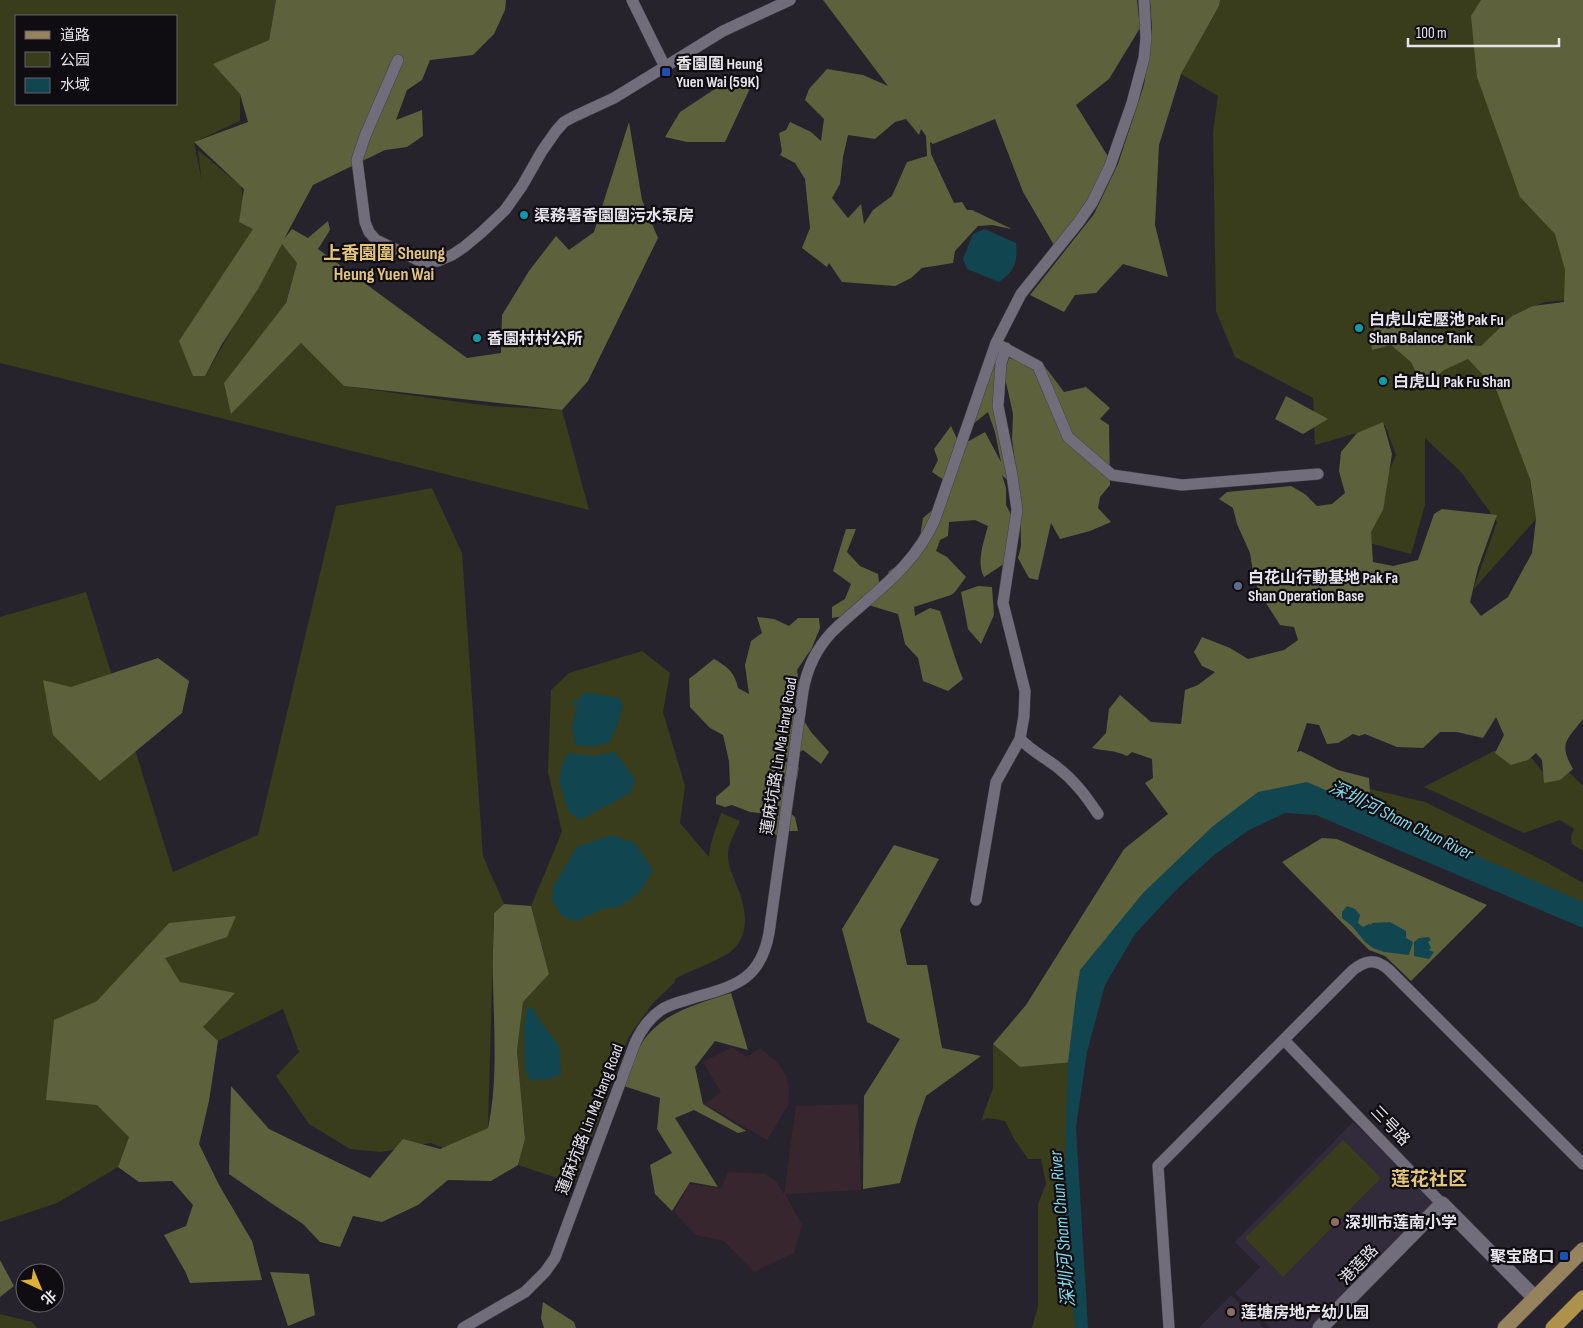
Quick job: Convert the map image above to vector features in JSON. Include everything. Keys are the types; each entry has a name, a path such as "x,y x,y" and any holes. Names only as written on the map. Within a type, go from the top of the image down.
{"highway":[{"path":"1553,1328 1583,1298"}],"main road":[{"path":"1505,1328 1583,1250"}],"street":[{"path":"632,0 665,67"},
{"path":"398,60 356,160 365,222 369,232 376,240 422,262 438,261 452,255 482,232 511,202 542,151 564,122 573,116 614,98 723,31 790,0"},
{"name":"蓮麻坑路 Lin Ma Hang Road","path":"463,1328 525,1292 545,1272 555,1258 635,1043 648,1022 670,1005 736,984 748,975 763,956 769,933 803,691 814,655 826,638 905,566 921,547 927,536 1021,294 1078,223 1092,203 1107,173 1132,103 1144,58 1146,38 1144,0"},
{"path":"976,900 996,782 1020,739 1024,716 1024,691 1003,603 1017,510 998,406 1001,346 1038,366 1068,437 1112,475 1182,485 1318,474"},
{"path":"1020,739 1031,750 1057,767 1080,787 1098,814"},
{"path":"1169,1328 1158,1166 1285,1041 1353,970 1362,964 1382,963 1583,1164"},
{"name":"三号路","path":"1285,1041 1535,1298"},
{"name":"港莲路","path":"1320,1328 1442,1204"}],"shaded area":[{"path":"731,1048 747,1057 760,1048 776,1061 786,1075 789,1089 788,1105 767,1140 705,1104 721,1092 703,1062"},
{"path":"858,1104 861,1190 785,1194 802,1224 794,1253 754,1272 724,1241 696,1235 674,1212 689,1184 721,1188 728,1172 765,1174 776,1181 784,1194 796,1106"},
{"name":"深圳市莲南小学","path":"1353,1122 1435,1203 1312,1328 1270,1328 1235,1293 1260,1267 1235,1242"},
{"name":"莲塘房地产幼儿园","path":"1231,1295 1264,1328 1199,1328"}],"green space":[{"path":"0,0 276,0 269,40 214,64 240,94 240,121 194,142 202,182 198,150 241,186 248,225 254,229 205,376 282,243 297,263 284,309 232,413 301,343 344,386 489,406 562,410 589,510 0,363"},
{"path":"276,0 506,0 505,10 494,34 473,55 430,60 422,80 407,90 396,120 422,110 423,136 407,147 385,150 313,185 284,239 292,229 308,238 328,221 330,230 318,249 467,358 501,353 502,315 529,271 556,236 569,250 594,232 629,122 642,200 658,238 588,381 562,410 344,386 301,343 231,414 224,383 286,303 297,263 282,244 258,289 222,344 205,376 193,376 179,341 253,229 239,222 244,189 194,142 248,122 240,94 213,64 269,40"},
{"path":"823,0 1137,0 1140,28 1109,79 1076,105 1109,158 1087,203 1054,245 1023,192 995,119 933,144 930,142 931,154 954,203 962,202 967,210 972,210 1012,229 992,225 978,226 955,251 953,263 922,268 911,278 895,286 842,282 829,263 827,267 802,248 810,228 805,179 795,163 780,155 782,151 779,133 786,130 790,122 811,132 821,141 824,119 805,100 809,89 827,69 863,75 888,86","holes":["906,119 919,135 921,129 926,136 927,156 907,162 892,196 873,210 864,224 861,204 848,218 832,198 840,184 848,135 875,139 895,122"]},
{"path":"1150,0 1220,0 1219,6 1181,74 1159,145 1155,225 1168,277 1123,264 1096,293 1075,295 1064,312 1030,295 1094,214 1118,164 1144,85 1152,29"},
{"path":"1220,0 1488,0 1546,201 1583,299 1545,302 1515,314 1481,346 1529,475 1536,519 1473,590 1497,522 1462,473 1425,438 1425,505 1411,554 1369,543 1369,518 1396,455 1385,425 1315,445 1313,398 1235,357 1216,311 1213,132 1218,96 1181,74 1219,6"},
{"path":"1481,0 1583,0 1583,719 1569,737 1565,747 1568,760 1573,769 1560,780 1544,783 1542,760 1536,753 1528,760 1511,765 1495,753 1504,735 1496,717 1483,738 1457,732 1440,732 1423,748 1397,747 1365,734 1359,736 1353,734 1338,743 1327,744 1319,725 1307,723 1297,752 1301,751 1338,770 1369,778 1372,821 1256,805 1088,978 1074,1062 1020,1067 993,1044 1026,1005 1124,849 1168,814 1145,783 1153,778 1152,759 1132,752 1127,756 1092,748 1106,733 1109,709 1120,695 1151,722 1181,724 1185,690 1198,685 1215,672 1202,666 1194,652 1202,637 1230,648 1248,659 1284,650 1298,640 1294,627 1280,625 1259,592 1254,578 1250,553 1237,524 1233,508 1219,499 1227,492 1291,486 1305,494 1317,506 1332,504 1345,493 1339,471 1341,452 1357,433 1383,422 1392,454 1383,510 1371,532 1373,562 1393,566 1418,560 1434,514 1442,509 1497,515 1478,568 1470,602 1481,616 1508,597 1532,553 1536,519 1530,479 1496,389 1468,359 1444,370 1428,383 1417,374 1411,362 1391,345 1372,350 1370,336 1377,323 1391,323 1407,332 1441,344 1481,346 1512,316 1533,306 1564,302 1565,270 1555,234 1520,197 1477,77 1471,16"},
{"path":"727,81 753,82 725,142 687,142 665,137 680,112"},
{"path":"998,352 1007,480 1002,475 1006,488 1006,505 1017,526 1013,558 984,577 981,558 988,526 975,520 949,522 948,536 940,540 936,551 947,557 966,577 951,595 914,607 915,616 930,608 940,611 963,679 948,691 923,681 918,658 905,644 898,614 865,604 850,615 832,618 832,607 845,599 851,584 833,571 846,529 856,529 847,552 860,566 878,574 881,595 889,571 918,550 923,518 937,506 944,480 932,472 938,460 934,449 951,426 958,441 969,441 985,432 1001,462 995,432 988,412 973,424"},
{"path":"1009,358 1043,364 1064,392 1086,387 1110,408 1100,419 1109,425 1110,485 1100,497 1098,508 1111,522 1090,531 1060,539 1051,523 1038,580 1029,578 1018,558 1021,546 1020,497 1012,440 1013,414 1004,373"},
{"path":"1286,396 1328,419 1303,434 1275,419"},
{"path":"432,488 462,553 483,856 504,904 494,913 488,1128 448,1150 431,1143 381,1152 350,1149 309,1124 276,1076 299,1052 283,1009 218,1041 129,1137 118,1167 57,1203 0,1222 0,617 86,592 173,872 258,835 336,506"},
{"path":"978,586 992,587 994,615 981,644 968,629 961,592"},
{"path":"757,617 774,619 789,626 798,618 819,618 820,628 811,650 797,670 800,690 786,699 795,706 811,732 829,752 821,764 803,750 789,759 779,754 775,761 787,762 799,767 797,780 784,779 777,773 777,780 780,786 793,786 786,810 795,817 798,831 786,831 785,839 774,834 774,820 779,811 774,808 770,814 750,812 732,805 725,807 716,804 716,797 730,785 729,761 723,735 710,728 690,707 689,679 714,659 730,670 738,688 749,694 745,665 751,641 762,633"},
{"path":"642,651 670,673 663,712 685,786 680,823 709,857 711,843 721,813 740,821 730,845 728,859 742,902 745,926 736,947 729,953 676,978 674,983 653,1003 628,1038 575,1184 518,1165 525,1139 517,1051 523,1002 549,974 531,906 562,832 548,772 551,690 569,673"},
{"path":"158,658 189,681 182,713 100,781 53,735 43,680 71,687"},
{"path":"1494,751 1526,751 1545,775 1569,772 1583,786 1583,851 1572,844 1571,837 1574,829 1560,820 1524,833 1424,787"},
{"path":"1370,789 1425,802 1546,862 1583,883 1583,914 1372,821"},
{"path":"1322,838 1337,839 1487,905 1411,981 1385,956 1369,950 1282,862"},
{"path":"894,845 939,859 900,930 907,965 927,965 942,1048 981,1056 926,1096 900,1183 863,1189 864,1096 900,1039 867,1022 842,929"},
{"path":"504,904 531,906 549,974 523,1002 517,1051 525,1139 518,1165 491,1181 448,1180 418,1205 382,1222 353,1216 340,1247 320,1242 303,1224 229,1174 231,1086 269,1129 370,1178 403,1139 440,1149 488,1128 494,1074 494,913"},
{"path":"236,916 227,937 165,958 180,982 235,993 203,1027 218,1041 209,1101 199,1144 219,1185 252,1241 262,1280 190,1283 164,1235 186,1226 193,1205 172,1181 139,1182 118,1167 129,1137 97,1105 46,1100 54,1020 97,1001 169,923"},
{"path":"731,993 748,1050 715,1041 695,1067 703,1104 746,1131 738,1133 694,1110 675,1118 718,1187 690,1182 672,1211 655,1194 650,1165 672,1153 657,1129 660,1098 624,1086 640,1046 657,1025 680,1011"},
{"path":"993,1044 1020,1067 1074,1062 1069,1176 1081,1328 1032,1328 1038,1306 1038,1205 1046,1183 1041,1159 1028,1159 1014,1139 1005,1121 987,1118 981,1121 993,1088"},
{"path":"1343,1140 1381,1178 1283,1277 1245,1238"},
{"path":"0,1260 14,1286 0,1297"},
{"path":"270,1272 309,1274 315,1315 288,1326"},
{"path":"543,1302 574,1322 576,1328 544,1328 541,1318"},
{"path":"0,1314 32,1322 37,1328 0,1328"}],"water":[{"path":"985,229 1016,243 1016,260 1012,270 999,282 967,269 963,259 973,234"},
{"path":"587,692 619,698 623,704 618,723 609,743 593,746 575,745 572,727 577,708 573,700 579,701 580,696"},
{"path":"615,752 635,779 630,793 580,820 568,811 559,780 562,765 568,753 593,756"},
{"path":"1307,782 1583,902 1583,928 1316,815 1285,813 1249,830 1214,855 1177,889 1135,934 1105,985 1087,1052 1076,1127 1088,1328 1075,1328 1064,1207 1068,1062 1080,970 1143,893 1213,826 1258,792"},
{"path":"611,835 635,843 653,870 640,892 621,906 603,909 576,921 562,916 552,900 553,887 577,847"},
{"path":"1347,906 1355,909 1360,915 1358,923 1363,927 1372,923 1390,922 1406,931 1406,938 1413,942 1409,955 1384,952 1373,948 1365,942 1352,926 1342,918 1342,912"},
{"path":"1429,937 1431,940 1428,942 1431,948 1429,950 1434,952 1429,959 1414,956 1414,942 1419,938"},
{"path":"527,1007 533,1008 538,1018 559,1046 561,1074 550,1079 530,1080 525,1069 524,1029"}],"place":[{"name":"香園圍 Heung Yuen Wai (59K)","path":"666,72"},
{"name":"渠務署香園圍污水泵房","path":"524,215"},
{"name":"白虎山定壓池 Pak Fu Shan Balance Tank","path":"1359,328"},
{"name":"香園村村公所","path":"477,338"},
{"name":"白虎山 Pak Fu Shan","path":"1383,381"},
{"name":"白花山行動基地 Pak Fa Shan Operation Base","path":"1238,586"},
{"name":"深圳市莲南小学","path":"1335,1222"},
{"name":"聚宝路口","path":"1564,1256"},
{"name":"莲塘房地产幼儿园","path":"1231,1312"}],"district":[{"name":"上香園圍 Sheung Heung Yuen Wai","path":"384,263"},
{"name":"莲花社区","path":"1429,1178"}],"water label":[{"name":"深圳河 Sham Chun River","path":"1401,820"},
{"name":"深圳河 Sham Chun River","path":"1062,1229"}]}
